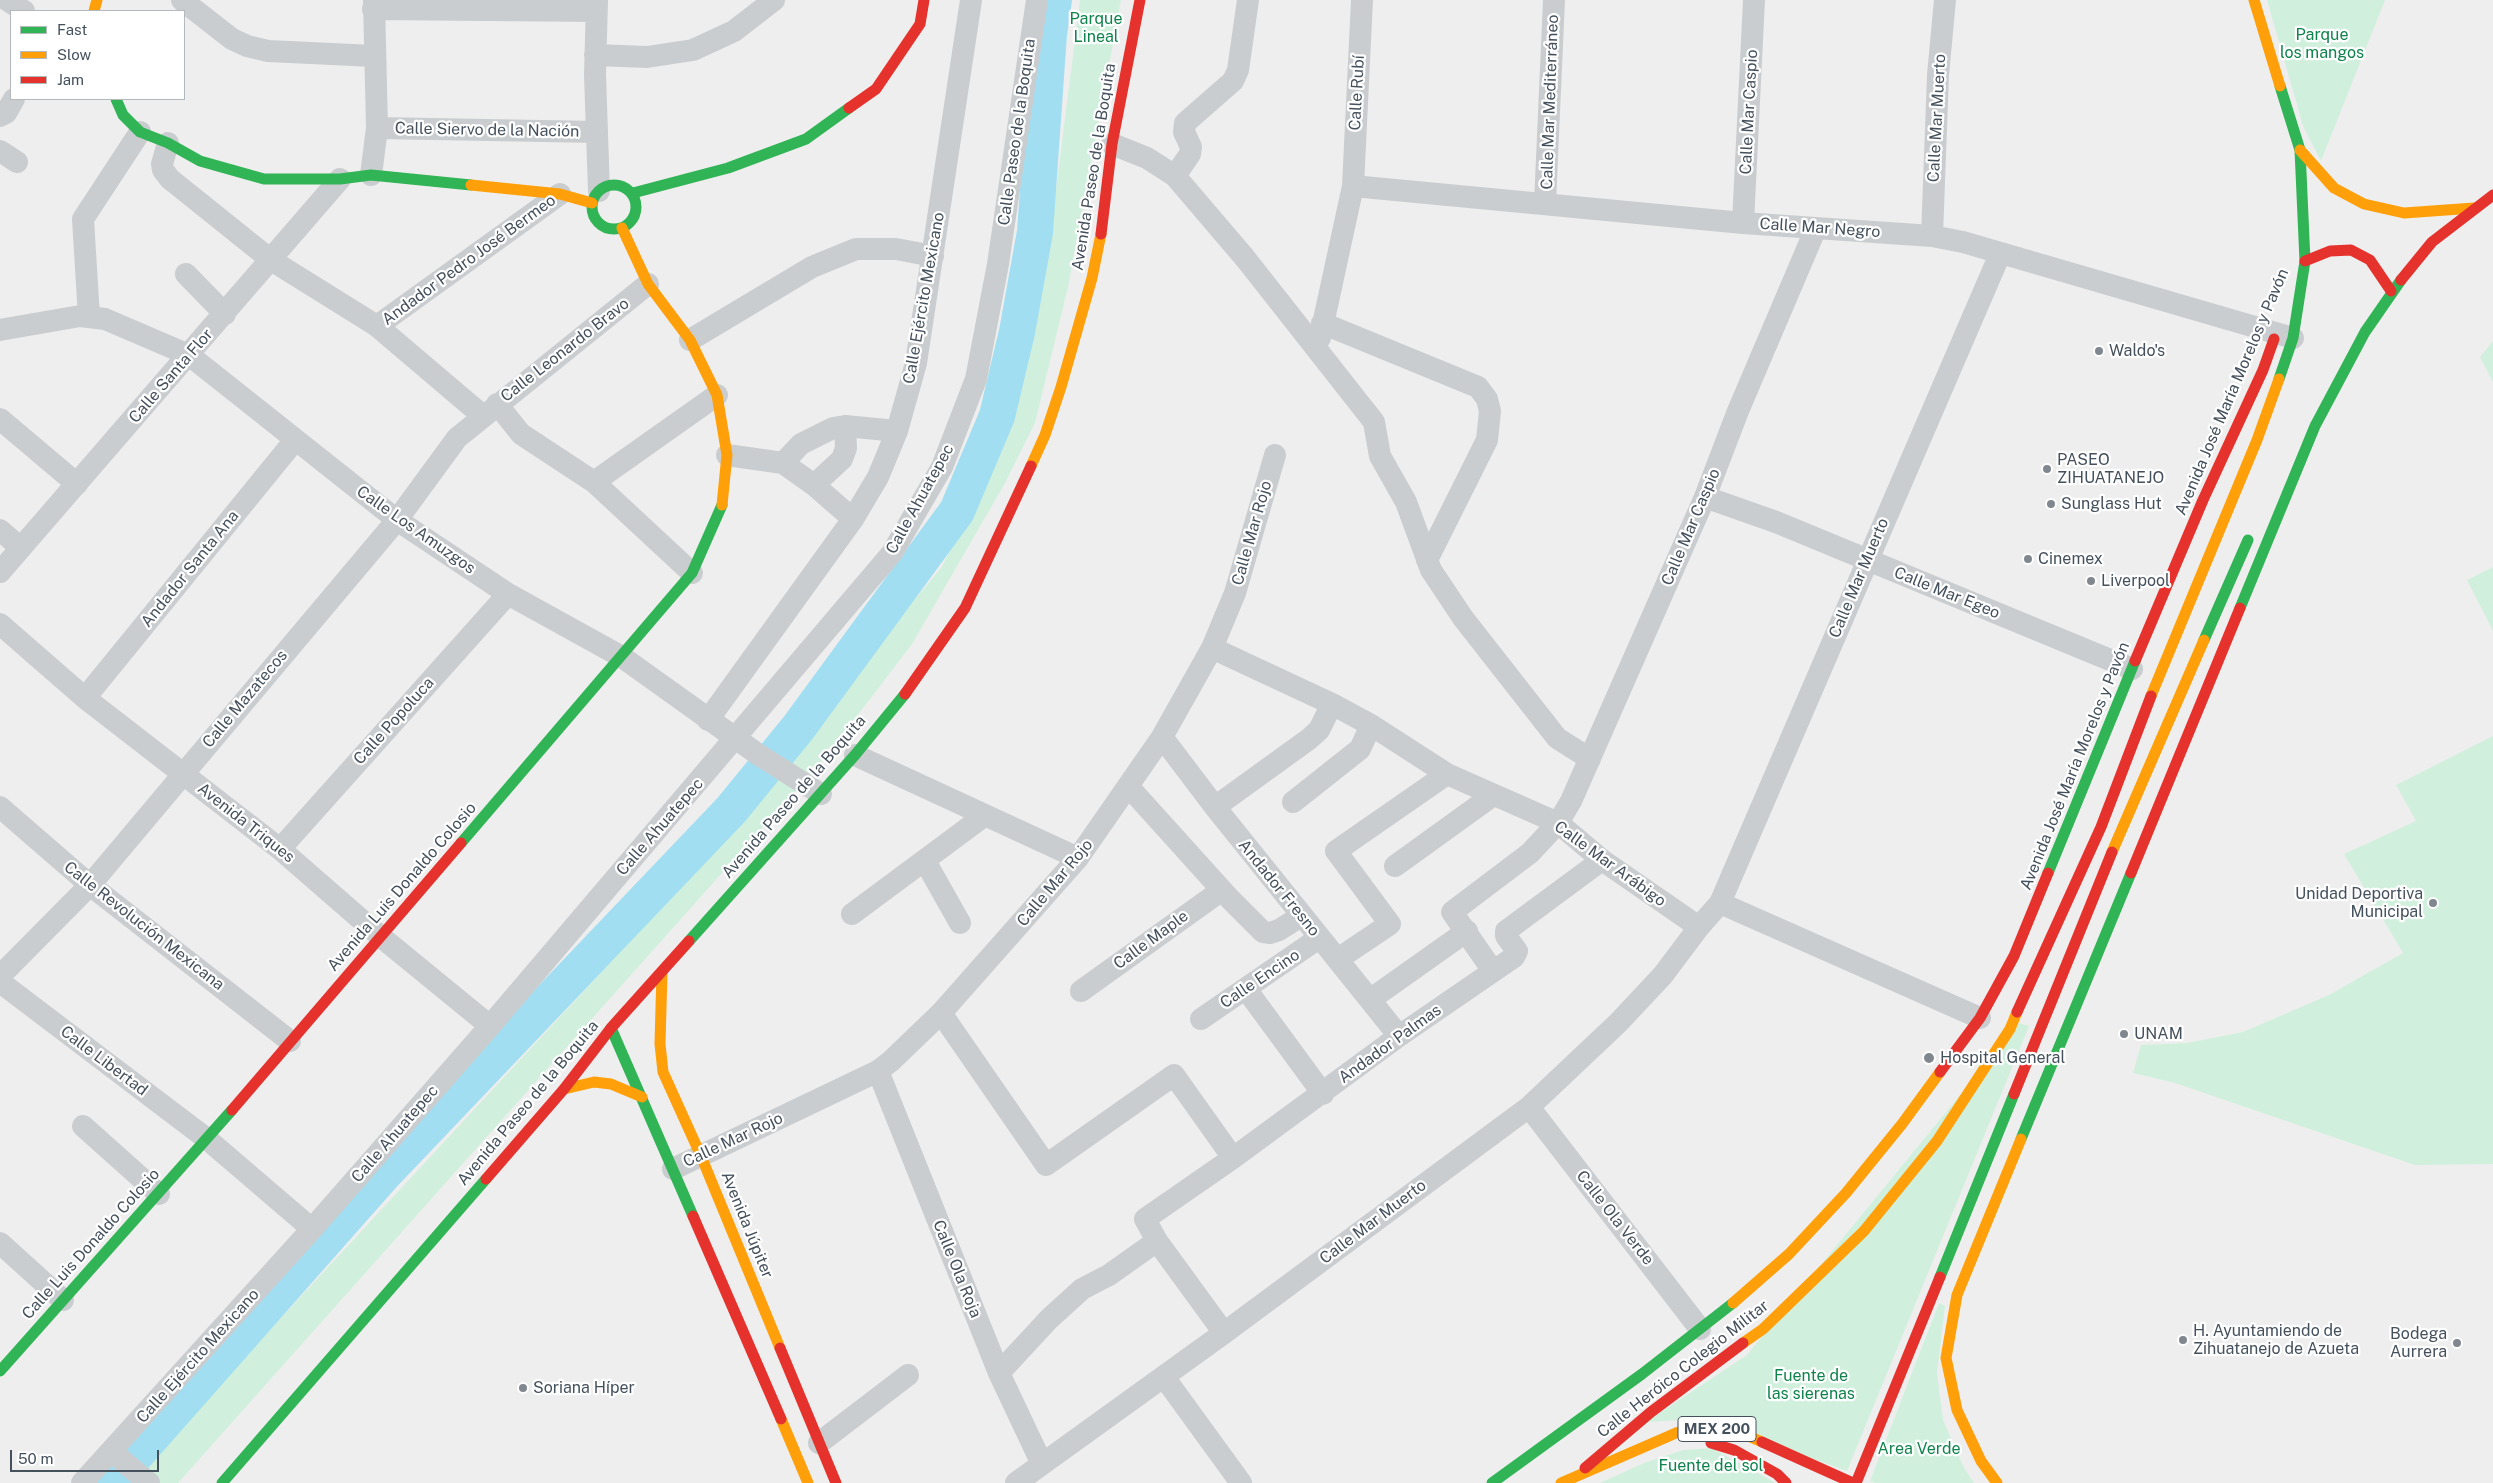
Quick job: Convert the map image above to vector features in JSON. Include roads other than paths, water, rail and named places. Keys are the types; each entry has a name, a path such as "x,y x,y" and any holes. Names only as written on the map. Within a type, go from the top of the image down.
{"main road":[{"path":"633,193 728,168 806,139 876,89 920,24 924,0"},
{"name":"Avenida Paseo de la Boquita","path":"222,1483 564,1089 611,1028 855,756 918,678 966,608 1045,435 1092,278 1103,226 1112,144 1140,0"},
{"path":"2254,0 2300,150 2306,261 2330,251 2351,250 2370,260 2391,291"},
{"path":"116,100 123,115 140,132 168,143 200,161 264,179 340,179 371,175 595,197 607,186 617,184 626,187 633,193 637,203 636,214 631,223 613,230 604,227 597,221 595,197"},
{"path":"2300,150 2334,188 2364,204 2404,213 2474,208"},
{"path":"1997,1483 1981,1462 1957,1410 1946,1358 1958,1295 2315,426 2365,332 2391,291 2432,242 2493,195"},
{"name":"Avenida Luis Donaldo Colosio","path":"207,1139 622,657 692,572 723,502 727,456 717,395 690,340 648,284 622,228"},
{"name":"Avenida José María Morelos y Pavón","path":"2287,307 2306,261"},
{"name":"Avenida José María Morelos y Pavón","path":"2010,1029 2101,827 2159,674 2256,440 2283,332 2306,261"},
{"name":"Avenida José María Morelos y Pavón","path":"1492,1483 1642,1374 1700,1329 1789,1254 1846,1193 1908,1116 1980,1018 2014,956 2203,500 2262,370 2283,332"},
{"path":"2336,360 2365,332"},
{"path":"1855,1483 2138,789 2254,528"},
{"path":"2070,818 2101,827"},
{"name":"Avenida Júpiter","path":"662,972 660,1044 663,1072 701,1156 836,1483"},
{"path":"611,1028 808,1483"},
{"name":"Calle Heróico Colegio Militar","path":"1578,1474 1651,1412 1763,1329 1864,1231 1937,1141 2010,1029"},
{"path":"2041,1029 2064,1036"},
{"path":"564,1089 594,1082 611,1084 642,1097"},
{"name":"Calle Luis Donaldo Colosio","path":"0,1371 207,1139"},
{"name":"MEX 200","path":"1561,1483 1676,1433 1706,1427 1737,1431 1855,1483"},
{"path":"1676,1433 1734,1450 1777,1474 1786,1483"},
{"path":"1567,1483 1578,1474"}],"street":[{"path":"7,0 22,10"},
{"path":"182,0 232,39 247,46 268,51 374,56"},
{"path":"595,55 647,57 693,50 734,32 774,0"},
{"name":"Calle Ejército Mexicano","path":"708,720 852,519 878,477 897,431 916,363 971,0"},
{"name":"Calle Paseo de la Boquita","path":"998,264 1037,0"},
{"path":"1175,176 1190,154 1191,147 1184,132 1185,123 1233,81 1238,70 1248,0"},
{"name":"Calle Rubí","path":"1353,186 1362,0"},
{"name":"Calle Mar Mediterráneo","path":"1545,203 1554,0"},
{"name":"Calle Mar Caspio","path":"1743,223 1754,0"},
{"name":"Calle Mar Muerto","path":"1932,236 1938,76 1945,0"},
{"path":"371,175 377,128 374,4 597,6 595,197"},
{"path":"0,116 6,113 13,100"},
{"name":"Calle Siervo de la Nación","path":"377,128 597,132"},
{"path":"89,317 82,219 140,132"},
{"path":"168,143 162,164 163,170 170,179 271,260 377,326 521,434 594,482 692,572"},
{"path":"1112,144 1147,158 1175,176 1244,258 1374,422 1380,456 1406,502 1431,570 1464,618 1557,738 1587,765"},
{"name":"Calle Santa Flor","path":"0,572 340,179"},
{"path":"1317,352 1353,186"},
{"name":"Calle Mar Negro","path":"1353,186 1743,223 1932,236 2283,332"},
{"name":"Andador Pedro José Bermeo","path":"377,326 560,194"},
{"name":"Calle Mar Caspio","path":"1558,823 1571,801 1705,497 1738,412 1816,228"},
{"path":"690,340 812,267 856,249 896,249 933,256"},
{"name":"Calle Mar Muerto","path":"1720,903 1866,560 2000,254"},
{"name":"Calle Ahuatepec","path":"312,1229 490,1026 892,553 942,467 976,379 998,264"},
{"path":"186,274 225,314"},
{"name":"Calle Leonardo Bravo","path":"490,410 648,284"},
{"name":"Calle Los Amuzgos","path":"0,330 80,316 105,319 130,327 189,354 398,520 508,594 622,657 708,720 790,776 821,794"},
{"path":"1322,324 1478,386 1487,399 1490,411 1487,440 1427,560"},
{"path":"594,482 717,395"},
{"name":"Calle Mazatecos","path":"0,976 90,885 182,773 398,520 457,438 490,410"},
{"path":"0,419 77,484"},
{"path":"783,463 801,444 818,434 845,426 897,431"},
{"path":"814,485 842,459 846,448 845,426"},
{"name":"Andador Santa Ana","path":"85,698 295,440"},
{"name":"Calle Mar Rojo","path":"673,1168 878,1071 891,1062 941,1013 1078,858 1162,737 1212,648 1236,594 1275,455"},
{"path":"727,456 783,463 814,485 852,519"},
{"name":"Calle Mar Egeo","path":"1705,497 1776,522 2132,670"},
{"path":"0,530 20,548"},
{"name":"Calle Popoluca","path":"280,849 508,594"},
{"name":"Avenida Triques","path":"0,624 85,698 280,849 380,936 490,1026"},
{"name":"Calle Mar Arábigo","path":"1212,648 1332,704 1371,725 1446,774 1492,796 1558,823 1602,860 1699,927"},
{"path":"1215,807 1309,739 1319,730 1332,704"},
{"path":"1293,802 1360,749 1371,725"},
{"name":"Andador Fresno","path":"1162,737 1215,807 1399,1036"},
{"path":"855,756 1078,858"},
{"path":"1338,959 1390,924 1336,851 1446,774"},
{"path":"1128,786 1222,890 1263,932 1270,934 1302,916"},
{"path":"1395,866 1492,796"},
{"name":"Calle Revolución Mexicana","path":"0,807 90,885 290,1041"},
{"path":"852,914 984,816"},
{"path":"1493,971 1452,912 1530,853 1558,823"},
{"name":"Andador Palmas","path":"1157,1241 1145,1219 1323,1094 1399,1036 1514,957 1517,951 1506,936 1506,931 1602,860"},
{"path":"925,861 960,923"},
{"name":"Calle Maple","path":"1081,991 1222,890"},
{"path":"1699,927 1720,903 1980,1018"},
{"name":"Calle Mar Muerto","path":"1016,1483 1224,1334 1529,1107 1618,1023 1663,975 1699,927"},
{"path":"1371,999 1466,931"},
{"name":"Calle Encino","path":"1201,1019 1319,938"},
{"name":"Calle Libertad","path":"0,982 207,1139"},
{"path":"1246,989 1323,1094"},
{"path":"941,1013 1046,1165 1174,1075 1234,1158"},
{"name":"Calle Ola Roja","path":"878,1071 999,1373 1042,1464"},
{"name":"Calle Ola Verde","path":"1529,1107 1700,1329"},
{"path":"83,1126 158,1194"},
{"path":"207,1139 312,1229"},
{"name":"Calle Ejército Mexicano","path":"82,1483 116,1455 312,1229"},
{"path":"999,1373 1048,1319 1082,1289 1109,1275 1157,1241 1224,1334"},
{"path":"0,1242 63,1300"},
{"path":"819,1443 908,1375"},
{"path":"1164,1377 1241,1483"},
{"path":"116,1455 149,1483"}],"waterway":[{"path":"111,1483 383,1175 731,810 798,728 957,511 997,416 1017,332 1035,232 1049,34 1054,0"}],"place":[{"name":"Waldo's","path":"2099,351"},
{"name":"PASEO ZIHUATANEJO","path":"2047,469"},
{"name":"Sunglass Hut","path":"2051,504"},
{"name":"Cinemex","path":"2028,559"},
{"name":"Liverpool","path":"2091,581"},
{"name":"Unidad Deportiva Municipal","path":"2433,903"},
{"name":"UNAM","path":"2124,1034"},
{"name":"Hospital General","path":"1929,1058"},
{"name":"H. Ayuntamiendo de Zihuatanejo de Azueta","path":"2183,1340"},
{"name":"Bodega Aurrera","path":"2457,1343"},
{"name":"Soriana Híper","path":"523,1388"}],"park label":[{"name":"Parque Lineal","path":"1096,28"},
{"name":"Parque los mangos","path":"2322,44"},
{"name":"Fuente de las sierenas","path":"1811,1385"},
{"name":"Area Verde","path":"1919,1449"},
{"name":"Fuente del sol","path":"1711,1466"}]}
